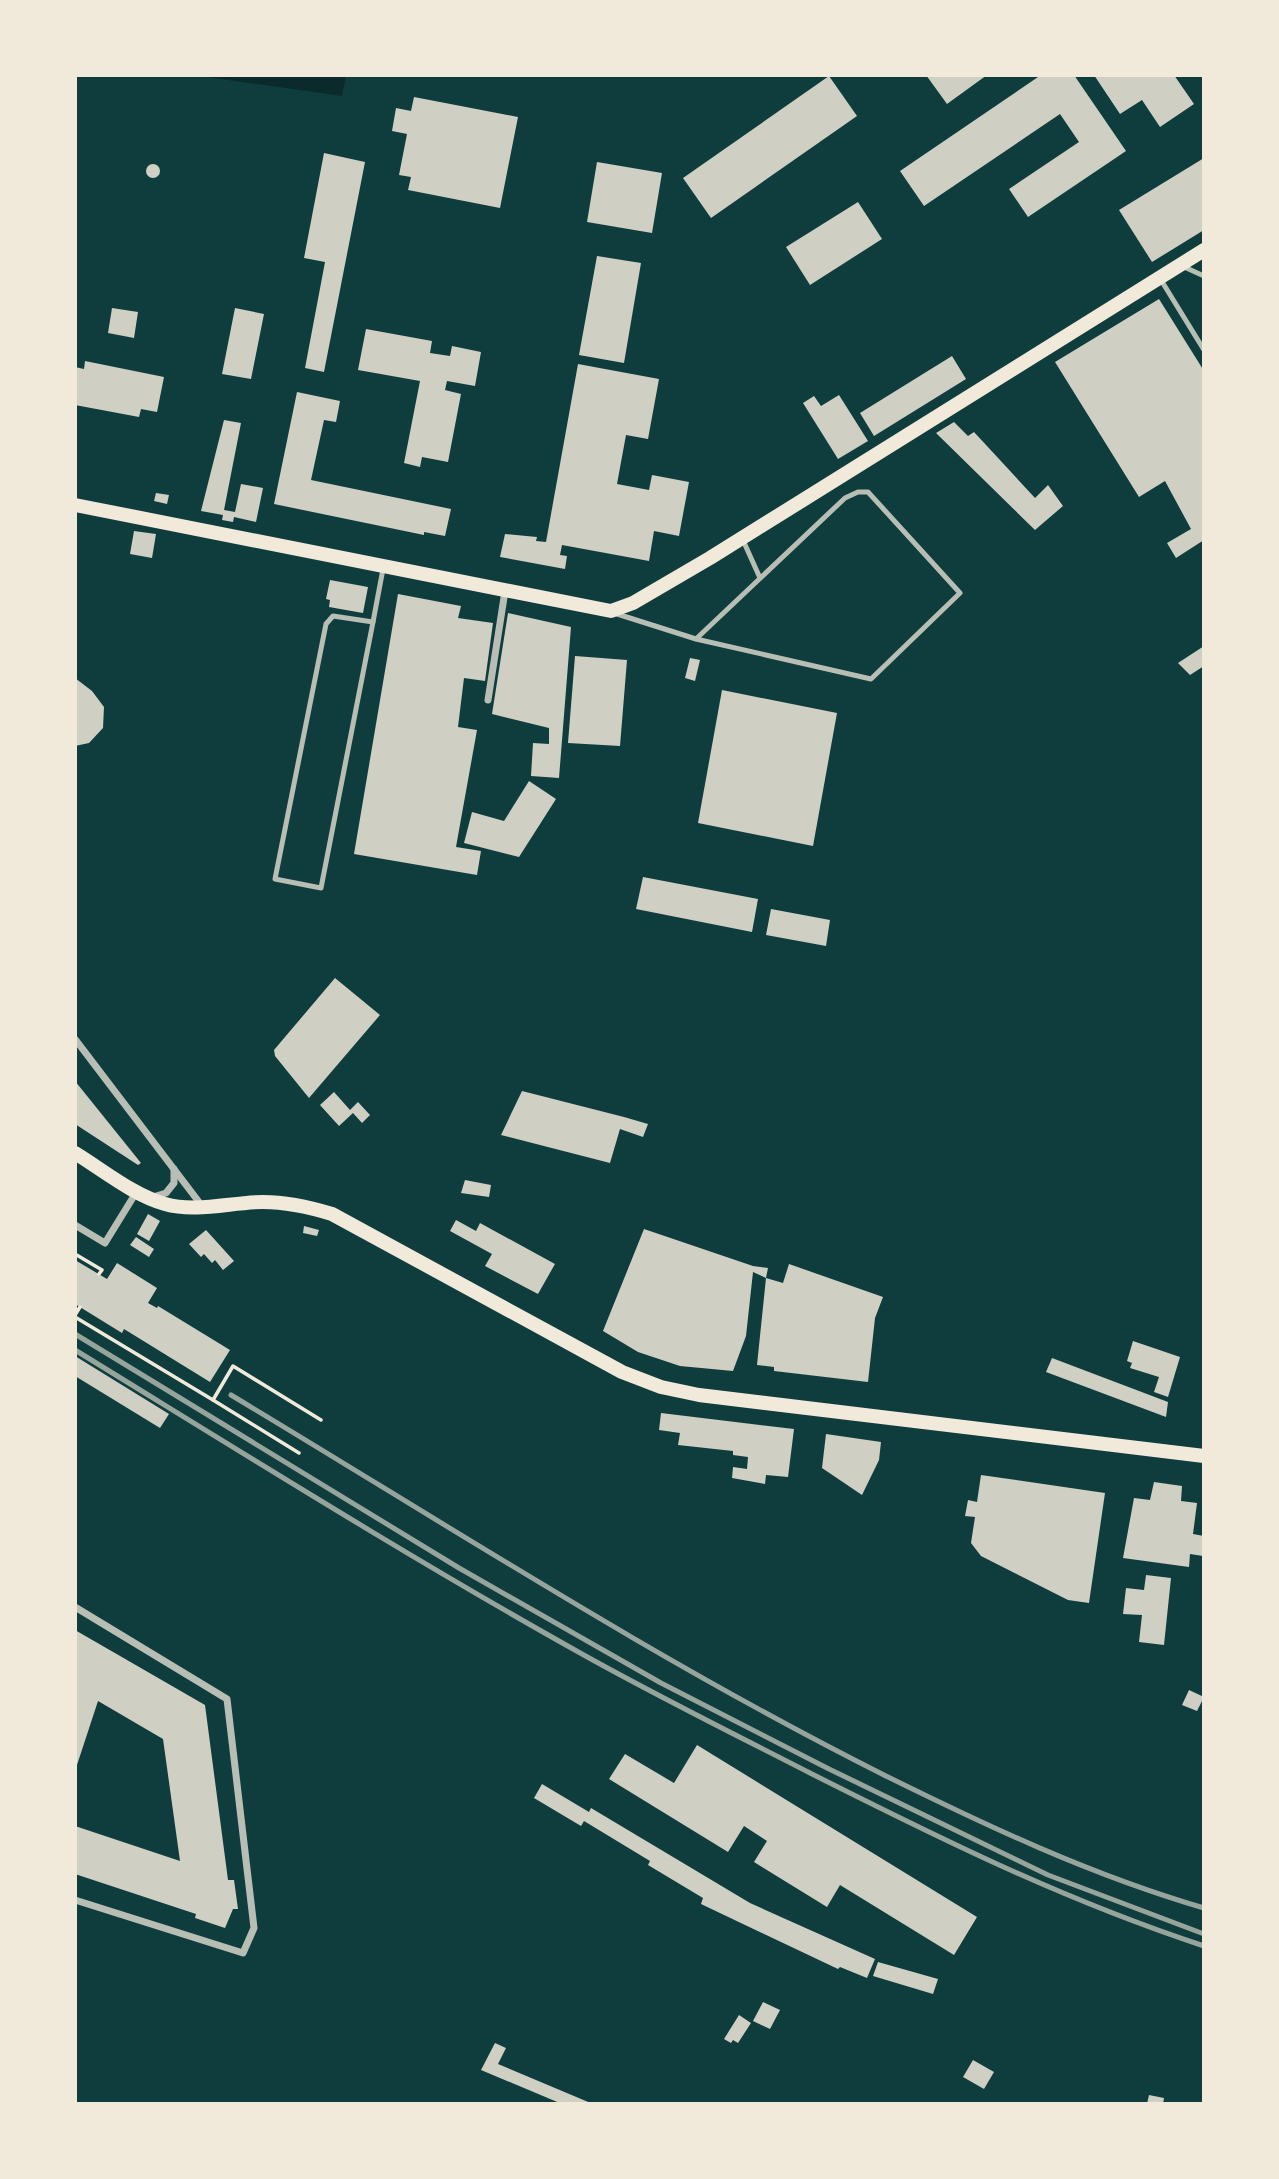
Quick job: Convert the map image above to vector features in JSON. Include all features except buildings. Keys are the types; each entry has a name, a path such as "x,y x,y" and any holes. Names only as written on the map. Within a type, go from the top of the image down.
{"main road":[{"path":"75,505 611,611 633,603 743,538 1204,250"},
{"path":"75,1153 143,1195 168,1205 203,1207 264,1202 298,1204 332,1214 622,1372 661,1387 828,1411 1204,1456"}],"street":[{"path":"488,700 505,592"},
{"path":"75,1039 203,1207"},
{"path":"75,1225 105,1243 143,1195 166,1193 174,1183 174,1168"},
{"path":"75,1607 227,1699 254,1928 243,1953 75,1900"}],"lane":[{"path":"1179,265 1204,276"},
{"path":"1160,278 1204,350"},
{"path":"611,611 696,639 871,679 960,593 868,492 858,492 845,499 696,639"},
{"path":"743,538 760,578"},
{"path":"373,622 333,616 326,624 275,879 321,888 373,622 383,566"}],"path":[{"path":"75,1254 102,1270 99,1274"},
{"path":"80,1307 75,1316 299,1453"},
{"path":"213,1400 233,1366 321,1420"}],"water":[{"path":"193,75 346,75 342,96"}],"railway":[{"path":"75,1334 459,1568 661,1683 829,1769 1048,1875 1204,1934"},
{"path":"75,1350 390,1543 639,1685 955,1845 1102,1909 1204,1946"},
{"path":"231,1395 553,1590 798,1731 1000,1831 1080,1865 1204,1908"}]}
